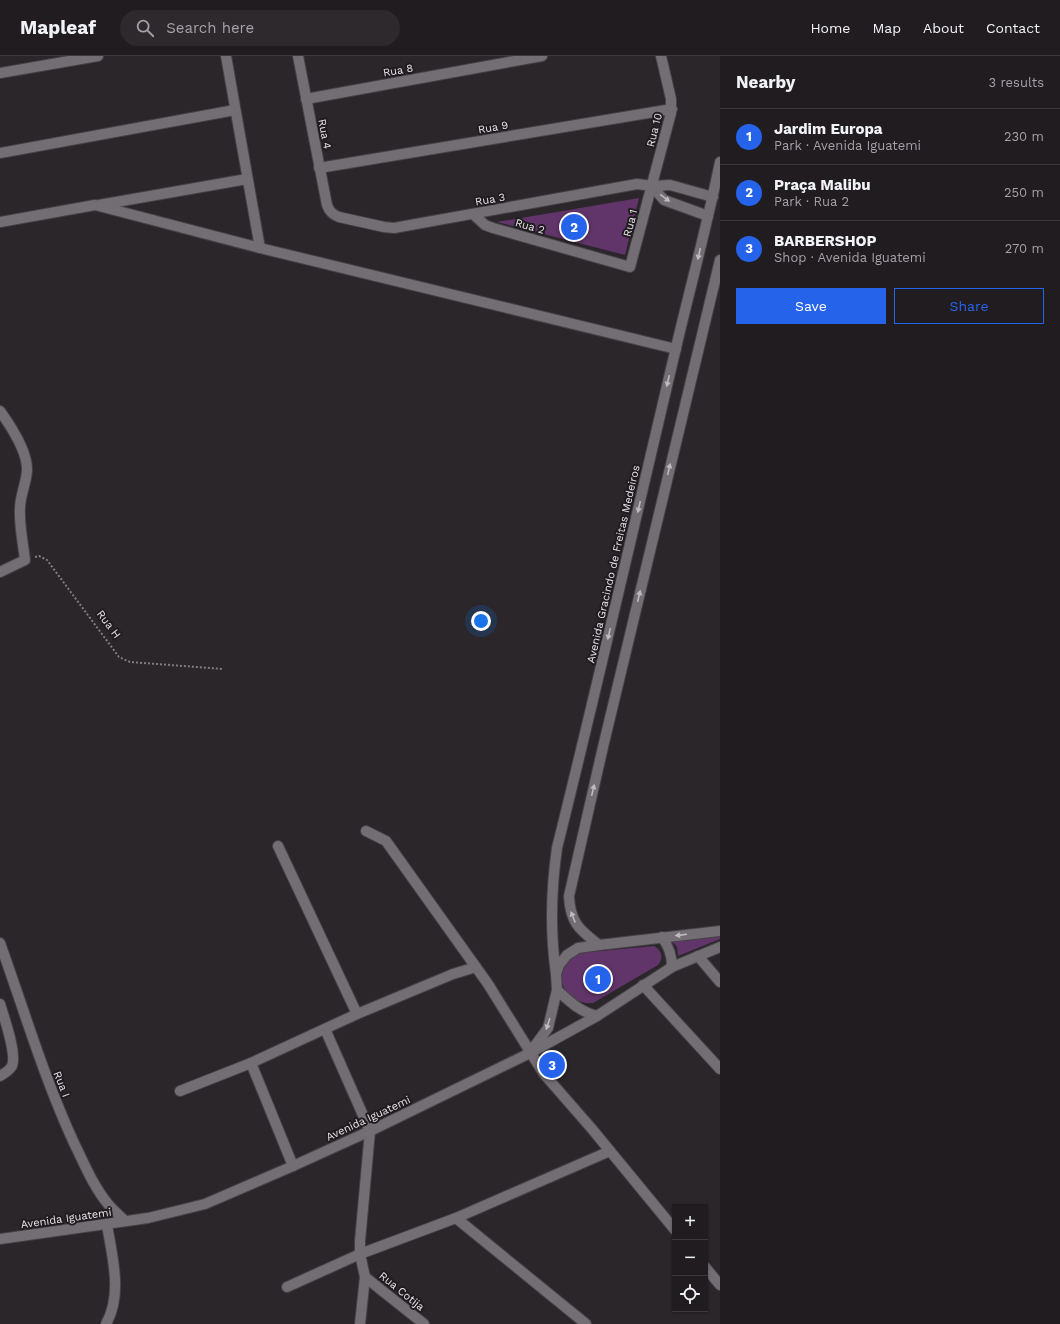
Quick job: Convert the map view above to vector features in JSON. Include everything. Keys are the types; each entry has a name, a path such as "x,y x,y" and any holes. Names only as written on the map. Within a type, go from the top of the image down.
{"street":[{"path":"0,73 98,56"},
{"path":"226,56 260,248"},
{"name":"Rua 4","path":"298,56 319,168 328,208 332,214"},
{"name":"Rua 8","path":"306,99 542,56"},
{"name":"Rua 10","path":"652,186 670,123 672,109 661,56"},
{"name":"Rua 9","path":"319,168 672,109"},
{"path":"0,153 235,110"},
{"name":"Avenida Gracindo de Freitas Medeiros","path":"530,1053 548,1028 556,990 552,909 554,868 557,848 608,639 720,162"},
{"path":"0,222 247,180"},
{"name":"Rua 3","path":"332,214 339,217 390,228 637,184 652,186 670,185 713,197"},
{"path":"652,186 664,200 708,216"},
{"name":"Rua 1","path":"630,267 652,186"},
{"path":"95,205 260,248 676,349"},
{"name":"Rua 2","path":"473,214 485,225 630,267"},
{"path":"599,945 578,927 571,912 569,896 603,747 720,260"},
{"path":"0,411 22,449 27,469 20,508 25,560 0,572"},
{"path":"366,830 386,842 488,984 544,1074 672,1226"},
{"path":"278,846 357,1014"},
{"path":"556,974 559,965 567,955 578,948 720,931"},
{"path":"662,937 669,947 672,957 672,967"},
{"name":"Rua I","path":"0,943 42,1068 63,1119 87,1171 100,1193 108,1204 125,1221"},
{"name":"Avenida Iguatemi","path":"0,1239 155,1217 205,1204 370,1131 530,1053 597,1016 672,967 720,947"},
{"path":"698,956 720,982"},
{"path":"180,1092 251,1063 357,1014 458,972 476,967"},
{"path":"644,985 720,1069"},
{"path":"556,990 582,1011 597,1016"},
{"path":"0,1004 11,1044 13,1060 12,1066 7,1072 0,1076"},
{"path":"325,1029 370,1131 360,1241 360,1254 365,1277 360,1324"},
{"path":"251,1063 293,1166"},
{"path":"287,1286 360,1254 456,1218 610,1151"},
{"path":"456,1218 586,1324"},
{"path":"106,1324 111,1316 114,1302 115,1279 107,1225"},
{"path":"708,1271 720,1285"},
{"name":"Rua Cotija","path":"365,1277 424,1324"}],"path":[{"name":"Rua H","path":"25,560 39,556 47,560 119,657 123,660 130,662 224,670"}],"shaded area":[{"path":"639,198 625,255 497,222"},
{"path":"720,935 720,939 678,956 677,947 672,941"},
{"path":"654,946 661,954 661,960 658,965 593,1003 578,1001 566,992 562,978 563,971 566,963 578,953"}],"place":[{"name":"Praça Malibu","path":"574,227"},
{"name":"Jardim Europa","path":"598,979"},
{"name":"BARBERSHOP","path":"552,1065"}]}
